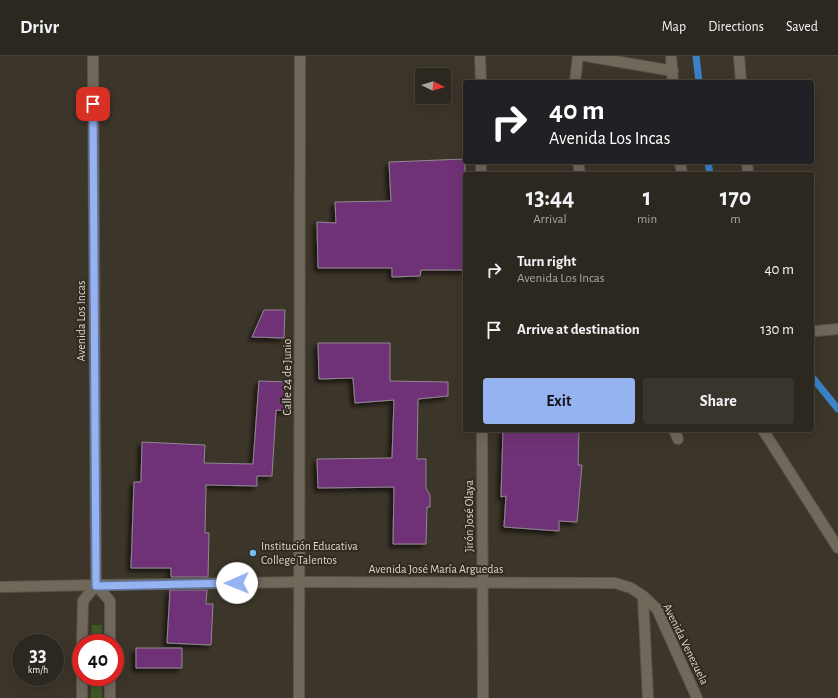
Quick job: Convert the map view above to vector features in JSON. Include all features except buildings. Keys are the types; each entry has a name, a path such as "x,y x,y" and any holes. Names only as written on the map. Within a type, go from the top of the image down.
{"street":[{"name":"Avenida Los Incas","path":"93,56 96,586"},
{"name":"Calle 24 de Junio","path":"299,698 300,56"},
{"path":"480,56 480,80"},
{"path":"575,80 578,56"},
{"path":"586,56 673,71"},
{"path":"671,56 674,80"},
{"path":"739,56 741,80"},
{"path":"816,331 838,329"},
{"name":"Jirón José Olaya","path":"482,432 483,698"},
{"path":"764,432 838,548"},
{"name":"Avenida José María Arguedas","path":"0,587 300,582 482,582 615,583 631,588"},
{"path":"82,634 83,601 96,586 110,600 110,634"},
{"name":"Avenida Venezuela","path":"631,588 643,596 657,609 697,698"},
{"path":"643,596 648,698"},
{"path":"82,686 82,698"},
{"path":"110,686 110,698"}],"green space":[{"path":"92,625 102,625 102,634 92,634"},
{"path":"91,686 102,686 102,698 91,698"}],"waterway":[{"path":"696,56 699,80"},
{"path":"708,164 710,172"},
{"path":"814,379 838,409"}],"place":[{"name":"Institución Educativa College Talentos","path":"253,553"}],"route":[{"path":"93,104 96,586 237,583"}]}
